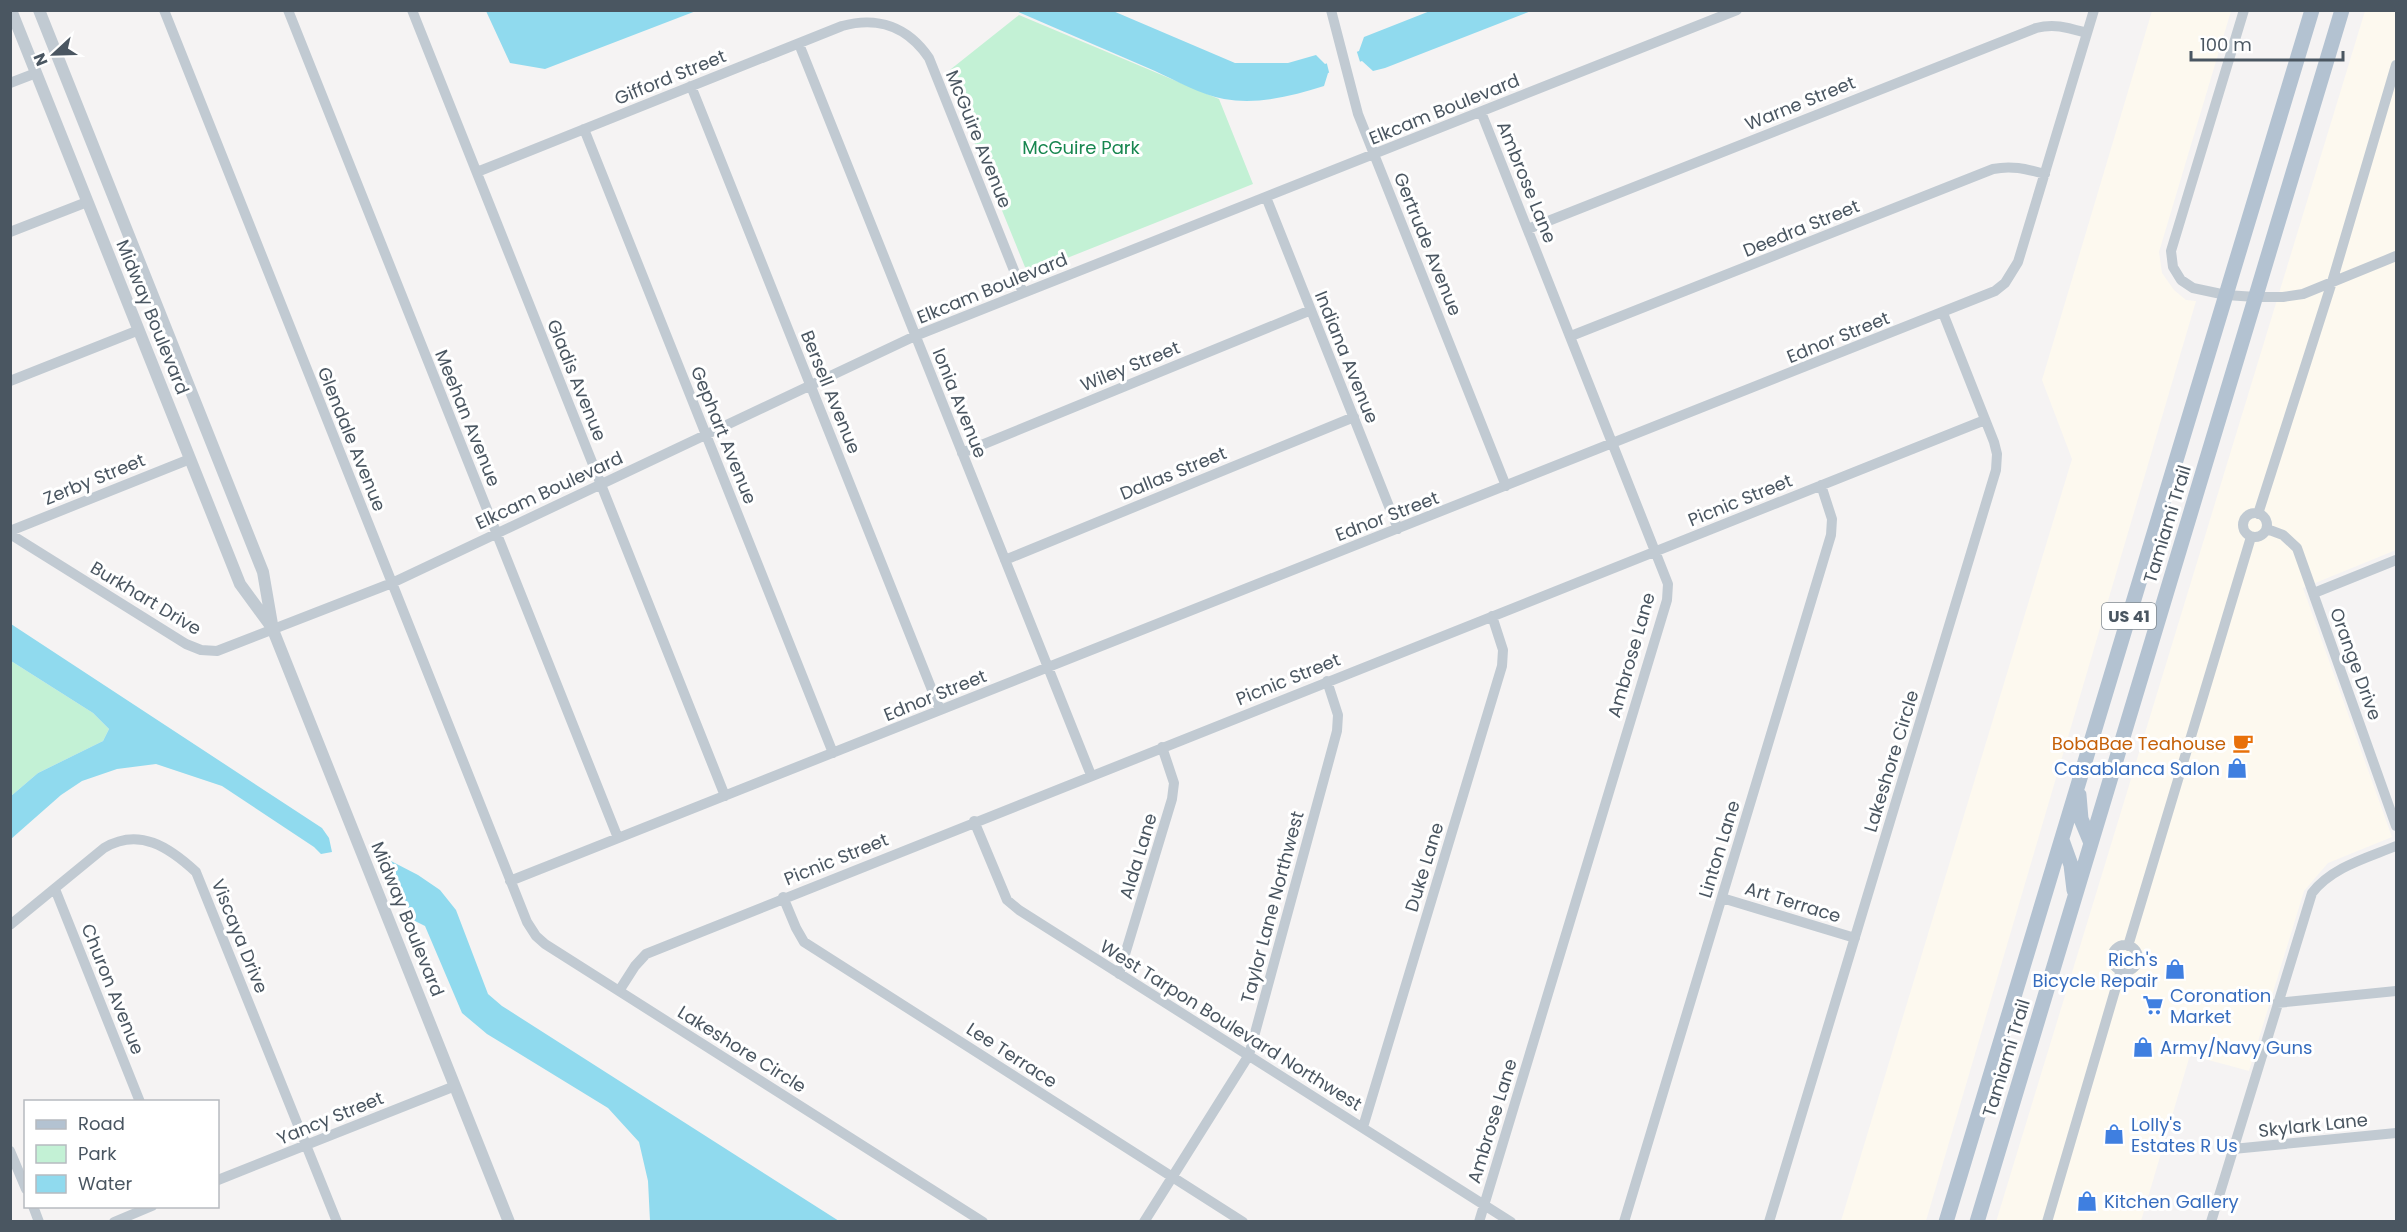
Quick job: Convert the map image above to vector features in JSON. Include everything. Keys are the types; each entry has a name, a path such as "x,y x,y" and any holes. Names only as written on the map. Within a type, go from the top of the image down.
{"main road":[{"name":"Tamiami Trail","path":"1946,1221 2312,10"},
{"name":"Tamiami Trail","path":"1977,1221 2342,10"},
{"path":"2078,786 2081,819 2091,843"},
{"path":"2062,840 2071,865 2075,896"}],"street":[{"name":"Midway Boulevard","path":"11,10 240,584 273,630"},
{"name":"Midway Boulevard","path":"39,10 263,572 273,630 509,1221"},
{"name":"Glendale Avenue","path":"164,10 510,881"},
{"name":"Meehan Avenue","path":"288,10 618,838"},
{"name":"Gladis Avenue","path":"412,10 725,795"},
{"name":"Gertrude Avenue","path":"1331,10 1339,48 1358,114 1506,486"},
{"name":"Elkcam Boulevard","path":"273,630 392,583 915,336 1737,10"},
{"name":"Ednor Street","path":"510,881 1995,291 2012,273 2018,262 2094,10"},
{"path":"2244,10 2171,251 2173,267 2181,280 2193,288 2226,295 2283,297 2303,294 2397,256"},
{"name":"Gifford Street","path":"477,172 855,23 877,23"},
{"name":"McGuire Avenue","path":"877,23 898,28 910,36 928,58 1023,293"},
{"name":"Warne Street","path":"1528,229 2036,28 2049,25 2063,26 2087,33"},
{"name":"Ionia Avenue","path":"799,44 1090,775"},
{"path":"2258,514 2332,282 2397,65"},
{"path":"10,83 36,73"},
{"name":"Bersell Avenue","path":"692,86 940,710"},
{"name":"Ambrose Lane","path":"1479,1221 1667,600 1668,584 1481,112"},
{"name":"Gephart Avenue","path":"584,129 833,753"},
{"name":"Deedra Street","path":"1571,336 1993,169 2007,166 2020,167 2044,174"},
{"name":"Indiana Avenue","path":"1266,197 1398,529"},
{"path":"10,232 87,202"},
{"name":"Wiley Street","path":"962,453 1311,310"},
{"name":"Lakeshore Circle","path":"1769,1221 1996,470 1997,454 1986,420 1943,313"},
{"path":"10,381 139,330"},
{"name":"Dallas Street","path":"1005,560 1354,417"},
{"name":"Picnic Street","path":"619,991 635,966 646,954 783,897 1986,420"},
{"name":"Zerby Street","path":"10,532 190,459"},
{"name":"Linton Lane","path":"1624,1221 1831,535 1832,519 1821,485"},
{"path":"2258,514 2266,521 2266,529 2259,537 2251,537 2245,532 2243,524 2246,517 2258,514"},
{"name":"Orange Drive","path":"2266,529 2283,535 2297,548 2397,826"},
{"name":"Burkhart Drive","path":"10,532 186,644 201,650 217,651 273,630"},
{"path":"2128,946 2251,537"},
{"path":"2314,593 2397,560"},
{"name":"Duke Lane","path":"1363,1128 1502,666 1503,650 1492,616"},
{"name":"Taylor Lane Northwest","path":"1144,1221 1249,1055 1337,731 1338,715 1327,681"},
{"name":"Alda Lane","path":"1119,974 1172,799 1174,783 1162,747"},
{"name":"West Tarpon Boulevard Northwest","path":"974,821 1007,900 1019,910 1512,1221"},
{"name":"Viscaya Drive","path":"10,925 104,848 115,842 130,838 146,840 184,861 196,872 337,1221"},
{"path":"2211,1221 2312,893 2320,882 2331,874 2397,846"},
{"name":"Lakeshore Circle","path":"510,881 527,922 536,936 983,1221"},
{"name":"Churon Avenue","path":"55,889 140,1100"},
{"name":"Lee Terrace","path":"783,897 804,942 1243,1221"},
{"name":"Art Terrace","path":"1722,898 1855,938"},
{"path":"2128,946 2136,952 2138,960 2131,969 2121,970 2113,963 2113,954 2118,947 2128,946"},
{"path":"2047,1221 2121,970"},
{"path":"2277,1003 2397,991"},
{"name":"Yancy Street","path":"219,1180 455,1086"},
{"name":"Skylark Lane","path":"2233,1149 2397,1133"},
{"path":"10,1151 24,1183"},
{"path":"114,1221 147,1208"}],"shaded area":[{"path":"2152,11 2231,11 2159,252 2162,273 2174,290 2186,300 2196,301 1926,1221 1841,1221 2072,459 2042,380"},
{"path":"2365,11 2396,11 2396,550 2303,588 2392,837 2328,863 2304,891 2249,1071 2190,1055 2141,1221 1996,1222"}],"green space":[{"name":"McGuire Park","path":"1019,15 1219,99 1253,184 1037,270 1029,270 1025,267 946,73"},
{"path":"11,661 93,713 109,729 103,741 38,773 11,796"}],"water":[{"path":"486,11 696,11 545,69 510,63"},
{"path":"1016,11 1113,11 1235,63 1288,63 1316,55 1325,64 1359,51 1364,37 1430,11 1531,11 1385,68 1373,71 1362,61 1328,73 1324,86 1287,96 1237,101 1198,91"},
{"path":"11,624 322,828 329,838 332,852 321,854 314,847 222,786 156,764 117,769 82,781 61,795 11,839 11,796 38,773 103,741 109,729 93,713 11,661"},
{"path":"389,860 440,890 456,910 488,994 502,1006 839,1221 650,1221 648,1181 639,1142 608,1108 487,1034 462,1013 425,926 413,920"}],"pier":[{"path":"1356,49 1361,65 1330,76 1326,60"}],"place":[{"name":"BobaBae Teahouse","path":"2243,743"},
{"name":"Casablanca Salon","path":"2237,768"},
{"name":"Rich's Bicycle Repair","path":"2175,969"},
{"name":"Coronation Market","path":"2153,1005"},
{"name":"Army/Navy Guns","path":"2143,1047"},
{"name":"Lolly's Estates R Us","path":"2114,1134"},
{"name":"Kitchen Gallery","path":"2087,1201"}]}
